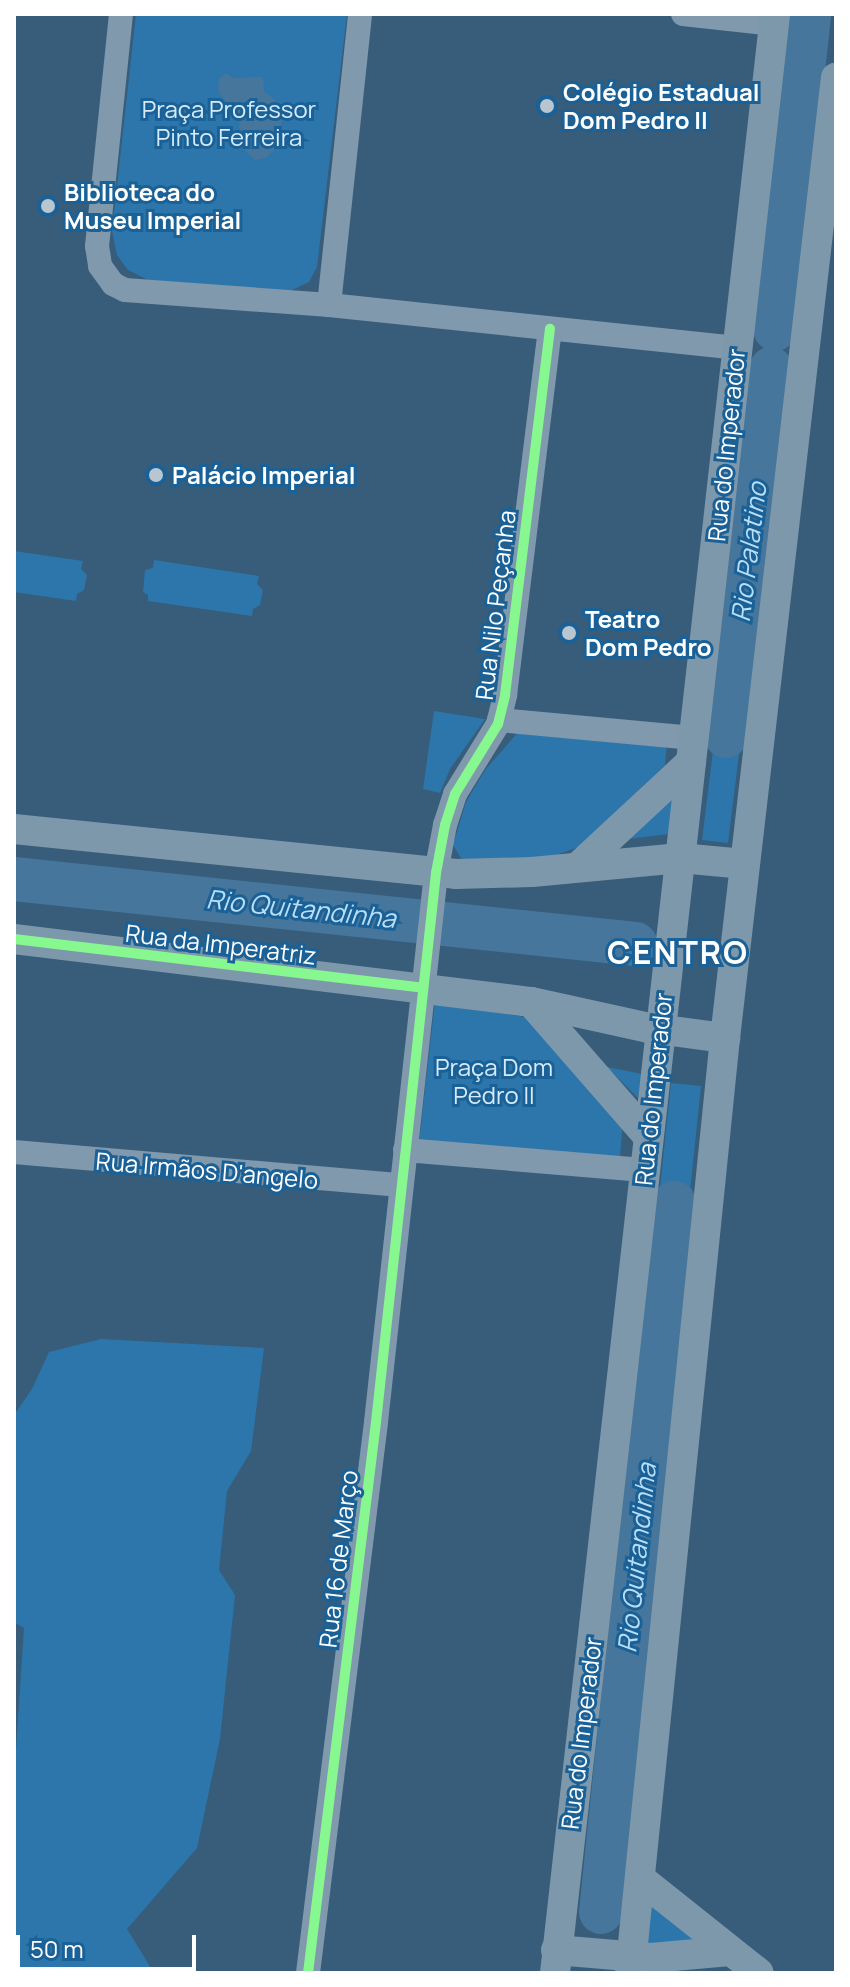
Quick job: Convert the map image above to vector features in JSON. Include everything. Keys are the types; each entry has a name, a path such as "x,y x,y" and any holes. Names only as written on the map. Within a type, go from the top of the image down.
{"main road":[{"name":"Rua do Imperador","path":"556,1962 774,19"},
{"path":"631,1965 725,1038 836,77"},
{"path":"579,866 692,750"},
{"path":"14,829 436,873 532,872 680,858 745,864"},
{"name":"Rua da Imperatriz","path":"14,939 423,988"},
{"path":"423,988 531,1002 659,1030 725,1038"},
{"path":"531,1002 647,1135"},
{"path":"642,1880 759,1973"},
{"path":"556,1962 631,1965 651,1958 730,1951"}],"street":[{"path":"121,14 97,246 105,277 125,290 329,305 737,348"},
{"path":"329,305 360,14"},
{"path":"683,14 774,19"},
{"name":"Rua Nilo Peçanha","path":"423,988 436,873 445,825 455,794 499,720 550,329"},
{"path":"499,720 692,750"},
{"path":"423,988 405,1150 643,1170"},
{"name":"Rua 16 de Março","path":"308,1973 405,1150"},
{"name":"Rua Irmãos D'angelo","path":"14,1152 401,1185"}],"green space":[{"name":"Praça Professor Pinto Ferreira","path":"136,14 347,14 317,267 309,282 290,291 148,280 128,270 117,255 112,231"},
{"path":"14,551 83,561 81,569 87,575 84,590 77,594 76,601 14,592"},
{"path":"154,560 259,576 257,584 263,590 260,605 253,609 252,616 148,601 148,595 143,592 145,570 153,568"},
{"path":"434,711 485,719 450,769 440,793 423,789"},
{"path":"520,730 667,743 665,765 579,847 544,859 477,864 461,858 453,845 466,802 485,770"},
{"path":"715,735 741,738 728,843 702,840"},
{"path":"674,796 669,834 628,839"},
{"name":"Praça Dom Pedro II","path":"435,1001 529,1018 623,1121 620,1157 419,1143"},
{"path":"607,1067 642,1074 638,1097 637,1097"},
{"path":"671,1083 701,1086 689,1201 659,1198"},
{"path":"101,1339 264,1348 251,1451 227,1491 219,1570 235,1595 220,1739 197,1848 127,1929 154,1973 14,1973 14,1780 24,1628 14,1622 14,1415 32,1389 49,1352"},
{"path":"649,1899 711,1946 643,1947"}],"shaded area":[{"path":"226,73 233,78 263,77 264,91 281,105 281,143 266,158 255,160 241,147 239,119 218,91 219,79"}],"waterway":[{"name":"Rio Palatino","path":"775,329 809,14"},
{"name":"Rio Palatino","path":"726,736 771,369"},
{"name":"Rio Quitandinha","path":"14,879 636,944"},
{"name":"Rio Quitandinha","path":"601,1912 674,1203"}],"cycle path":[{"path":"308,1973 376,1422 436,873 445,825 455,794 498,724 505,695 550,329"},
{"path":"14,939 423,988"}],"place":[{"name":"Colégio Estadual Dom Pedro II","path":"547,106"},
{"name":"Biblioteca do Museu Imperial","path":"48,206"},
{"name":"Palácio Imperial","path":"156,475"},
{"name":"Teatro Dom Pedro","path":"569,633"}],"district":[{"name":"CENTRO","path":"678,952"}]}
